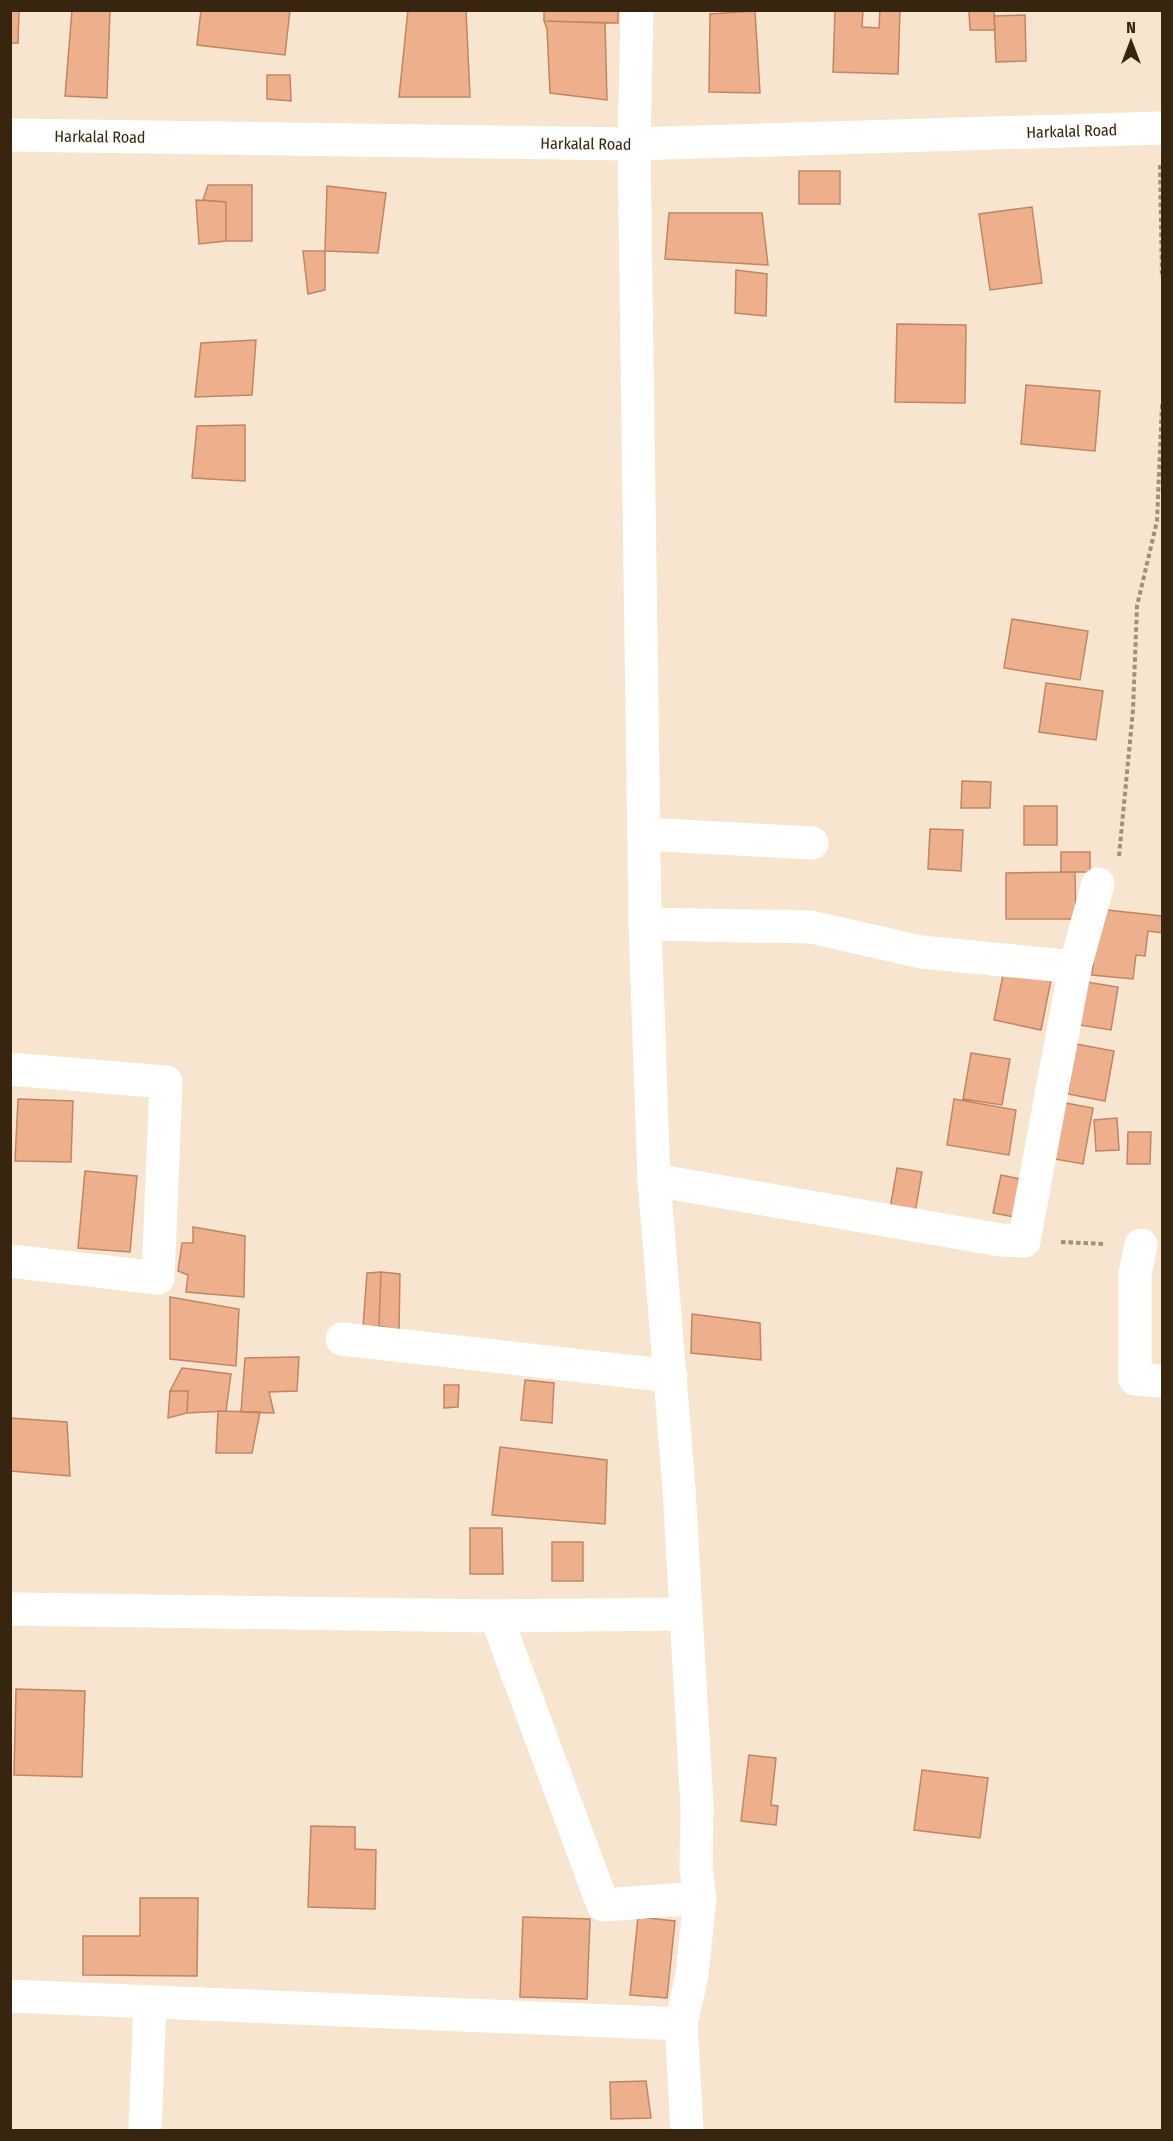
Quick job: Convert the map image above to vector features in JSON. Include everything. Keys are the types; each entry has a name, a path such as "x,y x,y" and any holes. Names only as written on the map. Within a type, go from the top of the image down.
{"street":[{"path":"637,10 634,144 645,924 654,1180 671,1376 697,1807 696,1868 700,1898 692,1975 681,2024 687,2130"},
{"name":"Harkalal Road","path":"10,135 634,144 1161,128"},
{"path":"644,834 812,843"},
{"path":"654,1180 1001,1240 1024,1241 1075,967 1098,884"},
{"path":"645,924 811,927 921,952 1075,967"},
{"path":"10,1069 166,1082 158,1278 10,1262"},
{"path":"1141,1245 1135,1274 1135,1379 1162,1381"},
{"path":"342,1339 671,1376"},
{"path":"10,1609 496,1616 684,1614"},
{"path":"496,1616 603,1905 700,1898"},
{"path":"10,1996 681,2024"},
{"path":"145,2130 150,2002"}],"path":[{"path":"1161,128 1162,278"},
{"path":"1098,884 1117,864 1119,853 1133,710 1137,606 1158,521 1162,404"},
{"path":"1024,1241 1141,1245"}],"building":[{"path":"10,10 19,10 18,43 10,43"},
{"path":"72,10 110,10 107,98 65,96"},
{"path":"201,10 290,10 285,55 197,45"},
{"path":"408,10 466,10 470,97 399,97"},
{"path":"544,10 618,10 618,23 544,21"},
{"path":"835,10 863,10 862,27 879,28 880,10 900,10 898,74 833,72"},
{"path":"969,10 994,10 995,30 970,30"},
{"path":"755,11 760,93 709,92 710,14"},
{"path":"1025,15 1026,61 996,62 994,16"},
{"path":"544,21 605,23 607,100 550,93 547,29"},
{"path":"267,75 290,75 291,101 267,99"},
{"path":"799,171 840,171 840,204 799,204"},
{"path":"208,185 252,185 252,241 226,241 226,202 203,200"},
{"path":"327,186 386,193 378,253 325,251"},
{"path":"196,200 226,202 226,241 199,244"},
{"path":"1032,207 1042,283 990,290 979,214"},
{"path":"669,213 762,213 768,265 665,259"},
{"path":"303,251 325,251 325,290 308,294"},
{"path":"736,270 767,274 766,316 735,313"},
{"path":"897,324 966,325 965,403 895,402"},
{"path":"256,340 252,395 195,397 201,343"},
{"path":"1026,385 1100,391 1095,451 1021,444"},
{"path":"245,425 245,481 192,478 197,426"},
{"path":"1012,619 1088,631 1080,680 1004,668"},
{"path":"1046,683 1103,691 1096,740 1039,732"},
{"path":"962,781 991,782 990,808 961,808"},
{"path":"1024,806 1057,806 1057,845 1024,845"},
{"path":"930,829 963,830 961,871 928,869"},
{"path":"1061,852 1090,852 1090,872 1061,872"},
{"path":"1075,872 1076,919 1006,919 1006,873"},
{"path":"1098,909 1162,916 1162,933 1148,931 1145,956 1136,955 1133,979 1092,975"},
{"path":"1004,970 1051,980 1041,1030 994,1020"},
{"path":"1080,981 1118,987 1111,1030 1073,1024"},
{"path":"1076,1044 1114,1051 1105,1101 1068,1094"},
{"path":"971,1053 1010,1059 1002,1105 963,1099"},
{"path":"18,1099 73,1101 71,1162 15,1161"},
{"path":"954,1099 1016,1110 1009,1155 947,1145"},
{"path":"1060,1102 1093,1108 1083,1164 1049,1158"},
{"path":"1117,1118 1119,1150 1096,1151 1094,1120"},
{"path":"1128,1132 1151,1132 1150,1164 1127,1164"},
{"path":"897,1168 922,1172 915,1213 890,1209"},
{"path":"85,1171 137,1176 130,1252 78,1248"},
{"path":"1001,1175 1026,1180 1019,1218 993,1213"},
{"path":"193,1227 245,1236 244,1297 186,1292 188,1275 178,1271 182,1243 193,1243"},
{"path":"381,1272 379,1326 363,1327 367,1273"},
{"path":"381,1272 400,1274 399,1330 379,1326"},
{"path":"170,1297 239,1309 236,1366 170,1359"},
{"path":"692,1314 760,1323 761,1360 691,1353"},
{"path":"299,1357 297,1391 269,1392 274,1413 241,1412 245,1358"},
{"path":"182,1368 231,1374 226,1411 187,1413 188,1391 170,1391"},
{"path":"525,1380 554,1383 552,1423 521,1420"},
{"path":"444,1385 459,1385 458,1407 444,1408"},
{"path":"170,1391 188,1391 187,1413 168,1418"},
{"path":"218,1411 260,1412 252,1453 216,1453"},
{"path":"10,1418 67,1422 70,1476 10,1471"},
{"path":"500,1447 607,1460 605,1524 492,1515"},
{"path":"470,1528 502,1528 503,1574 470,1574"},
{"path":"552,1542 583,1542 583,1581 552,1581"},
{"path":"16,1689 85,1691 82,1777 14,1775"},
{"path":"749,1755 776,1758 771,1805 778,1806 776,1825 741,1821"},
{"path":"922,1770 988,1778 980,1838 914,1830"},
{"path":"311,1826 355,1827 355,1849 376,1850 375,1909 308,1907"},
{"path":"140,1898 198,1898 197,1976 83,1975 83,1936 140,1936"},
{"path":"523,1917 590,1919 587,1999 520,1997"},
{"path":"638,1917 675,1921 667,1998 630,1995"},
{"path":"646,2081 651,2118 611,2119 610,2082"}]}
